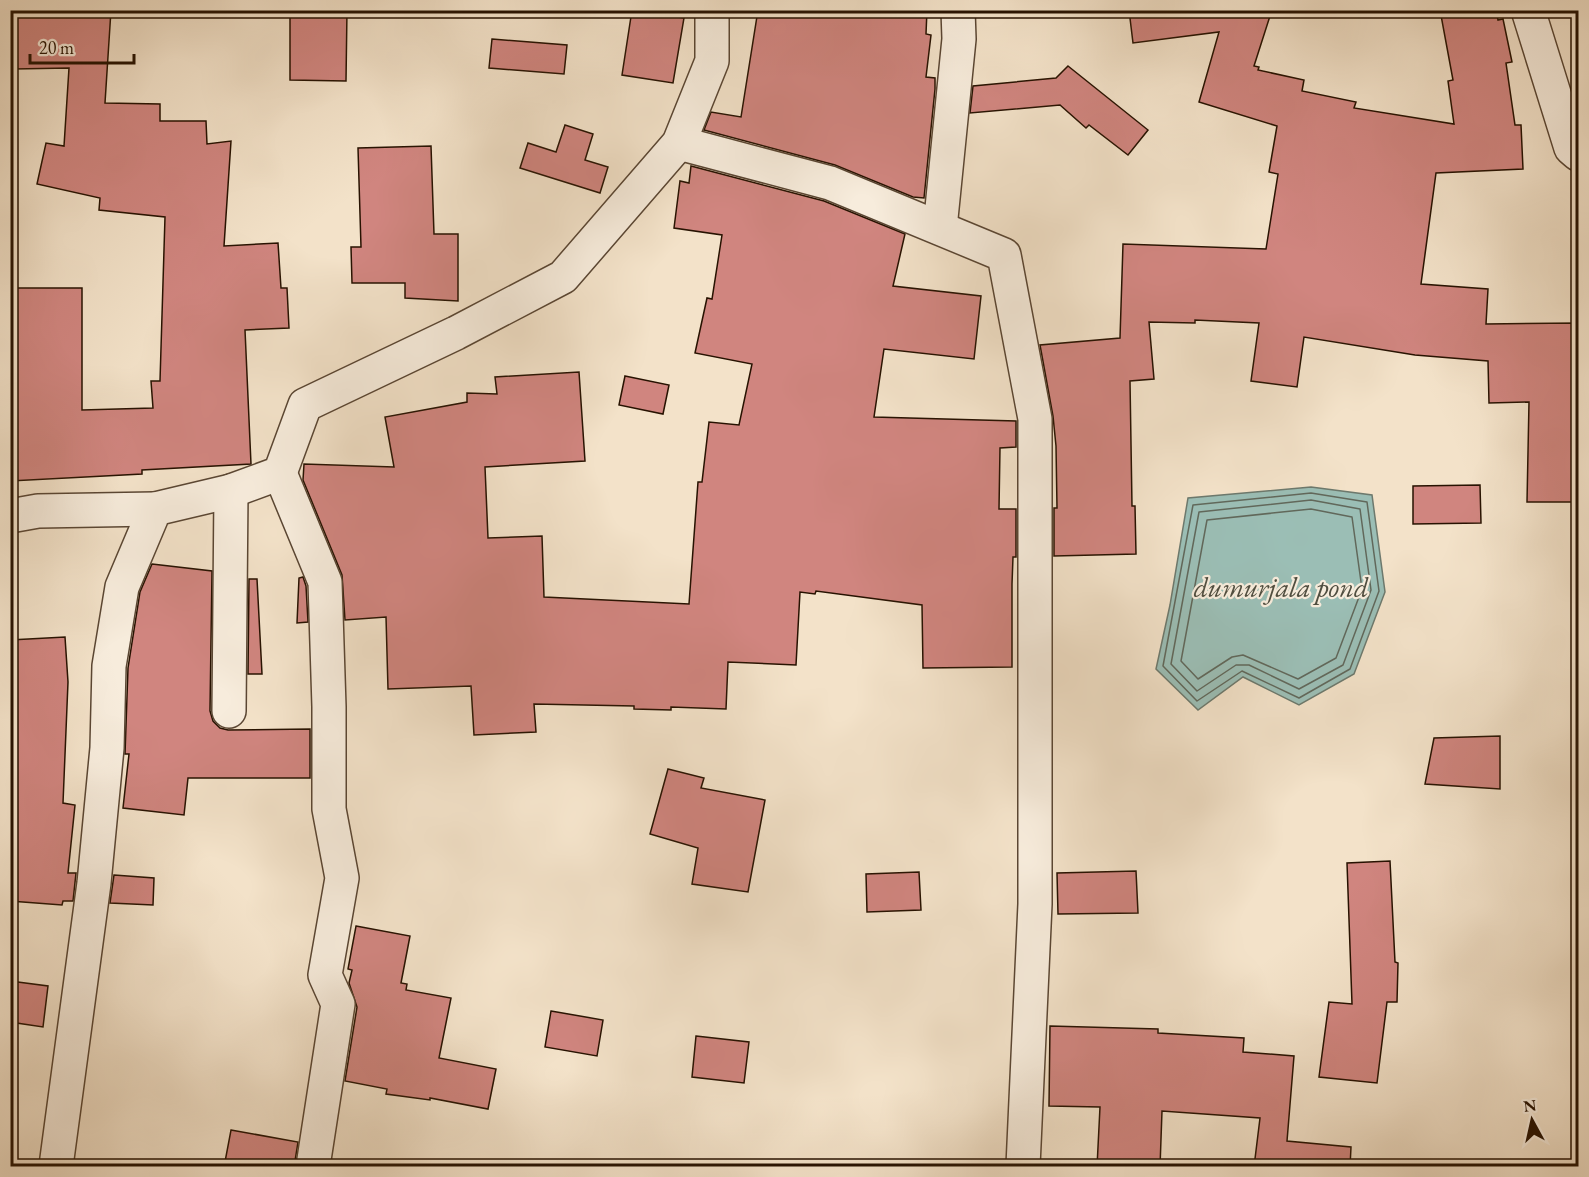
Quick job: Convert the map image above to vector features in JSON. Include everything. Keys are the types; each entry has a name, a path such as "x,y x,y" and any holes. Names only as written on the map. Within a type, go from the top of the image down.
{"street":[{"path":"313,1167 338,1004 325,975 342,878 329,809 325,582 280,473 305,405 456,333 563,277 679,143 712,61 712,10"},
{"path":"940,228 959,39 957,10"},
{"path":"1528,10 1571,148 1578,154"},
{"path":"679,143 830,183 1004,255 1035,418 1035,904 1023,1167"},
{"path":"10,516 38,511 155,509 231,490 280,473"},
{"path":"229,711 231,490"},
{"path":"56,1167 95,871 107,748 109,666 122,587 155,509"}],"water":[{"name":"dumurjala pond","path":"1311,487 1372,495 1385,592 1354,674 1299,705 1243,677 1198,710 1156,669 1170,605 1188,498"}],"building":[{"path":"54,10 111,10 105,103 160,104 160,121 206,121 207,144 231,141 224,246 278,243 281,288 287,288 289,328 245,330 251,464 142,470 142,474 10,481 10,288 82,288 82,410 153,408 151,381 160,381 165,217 99,210 100,198 37,184 46,143 64,146 69,68 14,69 13,14 54,14"},
{"path":"290,10 347,10 346,81 290,80"},
{"path":"632,10 684,18 673,83 622,75"},
{"path":"758,10 927,10 926,34 931,35 926,77 935,78 935,89 924,198 913,197 835,165 704,130 711,112 741,117"},
{"path":"1129,10 1253,10 1270,16 1254,66 1259,67 1258,70 1304,80 1302,91 1356,102 1354,108 1454,124 1448,81 1453,80 1440,10 1496,10 1498,20 1503,19 1512,62 1506,63 1515,125 1521,125 1523,169 1436,173 1421,284 1488,289 1486,324 1578,323 1578,502 1527,502 1529,402 1489,403 1488,361 1415,355 1304,337 1297,387 1251,381 1259,323 1195,320 1195,323 1149,322 1154,379 1130,381 1132,506 1135,506 1136,554 1054,556 1054,508 1057,508 1056,446 1040,345 1120,338 1123,244 1266,249 1278,174 1269,172 1277,126 1199,102 1219,32 1133,43"},
{"path":"492,39 567,45 564,74 489,68"},
{"path":"1068,66 1148,130 1128,155 1089,125 1086,128 1060,105 970,113 973,86 1056,78"},
{"path":"565,125 593,134 585,160 608,167 600,193 520,168 528,143 556,152"},
{"path":"431,146 434,234 458,234 458,301 405,298 405,283 352,283 351,247 361,247 358,148"},
{"path":"691,166 824,201 905,234 893,286 981,296 974,359 884,349 874,417 1016,421 1016,447 1000,448 999,509 1016,509 1016,557 1013,557 1012,584 1012,667 923,668 922,605 816,591 815,594 800,592 796,665 728,662 726,709 671,707 671,710 634,709 634,706 534,704 536,732 474,735 471,686 388,689 386,617 345,620 342,575 303,480 304,464 394,467 385,417 467,402 467,393 497,394 495,377 579,372 585,461 485,467 488,538 542,536 544,597 689,604 698,482 702,482 709,422 739,425 752,364 695,353 707,298 712,299 722,235 674,228 680,181 689,183"},
{"path":"625,376 669,385 663,414 619,405"},
{"path":"1480,485 1481,523 1413,524 1413,486"},
{"path":"152,564 212,571 210,711 213,721 220,728 228,730 310,729 310,778 188,778 184,815 123,808 129,754 125,754 128,668 140,592"},
{"path":"303,577 306,586 308,622 297,623 299,578"},
{"path":"249,579 257,579 262,674 248,674"},
{"path":"65,637 68,682 63,803 75,805 68,873 76,873 73,901 63,901 62,905 10,901 10,640"},
{"path":"1500,736 1500,789 1425,784 1434,738"},
{"path":"668,769 704,778 701,788 765,800 748,892 692,884 698,848 650,834"},
{"path":"1390,861 1395,962 1398,963 1397,1002 1387,1002 1377,1083 1319,1077 1329,1002 1352,1004 1347,863"},
{"path":"1136,871 1138,913 1058,914 1057,873"},
{"path":"919,872 921,910 867,912 866,874"},
{"path":"114,875 154,878 153,905 110,903"},
{"path":"356,926 410,936 401,983 407,984 406,990 451,998 439,1058 496,1069 488,1109 430,1098 430,1100 386,1094 387,1089 345,1081 357,1007 349,983 352,970 348,969"},
{"path":"10,981 48,986 43,1027 10,1022"},
{"path":"551,1011 603,1020 597,1056 545,1047"},
{"path":"1050,1026 1158,1029 1158,1033 1244,1038 1243,1052 1294,1056 1287,1141 1351,1147 1350,1167 1254,1167 1260,1118 1162,1111 1160,1167 1097,1167 1100,1107 1049,1106"},
{"path":"696,1036 749,1042 744,1083 692,1077"},
{"path":"231,1130 298,1142 294,1167 224,1167"}]}
